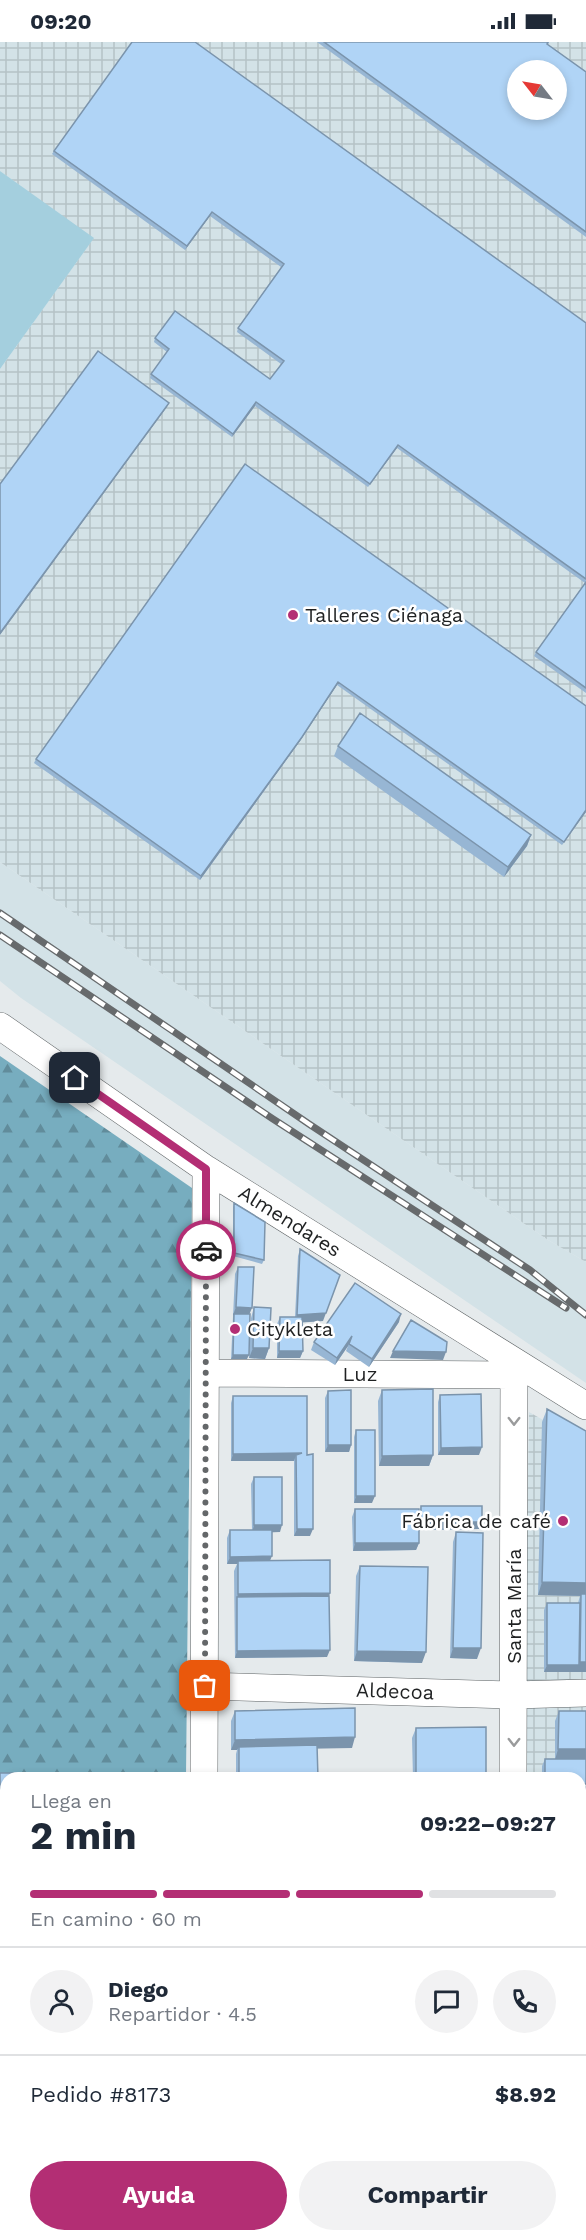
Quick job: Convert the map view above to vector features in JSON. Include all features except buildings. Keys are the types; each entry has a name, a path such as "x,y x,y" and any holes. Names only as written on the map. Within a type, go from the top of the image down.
{"street":[{"name":"Almendares","path":"0,1026 206,1169 514,1369 586,1406"},
{"path":"204,1772 206,1169"},
{"name":"Luz","path":"206,1373 514,1369"},
{"name":"Santa María","path":"513,1772 514,1369"},
{"name":"Aldecoa","path":"205,1686 514,1695 586,1693"}],"shaded area":[{"name":"Talleres Ciénaga","path":"0,42 586,42 586,1262 548,1240 0,862 0,369 93,239 0,171"},
{"path":"0,171 94,238 0,369"},
{"path":"0,862 548,1240 586,1262 586,1383 21,998 0,981"},
{"path":"529,1412 586,1444 586,1772 523,1772"}],"green space":[{"path":"0,1056 192,1188 186,1772 0,1772"}],"railway":[{"path":"0,913 309,1124 530,1270 586,1315"},
{"path":"0,935 273,1119 566,1308"}],"way so far":[{"path":"205,1686 206,1250"}],"place":[{"name":"Talleres Ciénaga","path":"293,615"},
{"name":"Citykleta","path":"235,1329"},
{"name":"Fábrica de café","path":"563,1521"}],"route":[{"path":"75,1078 206,1169 206,1250"}]}
